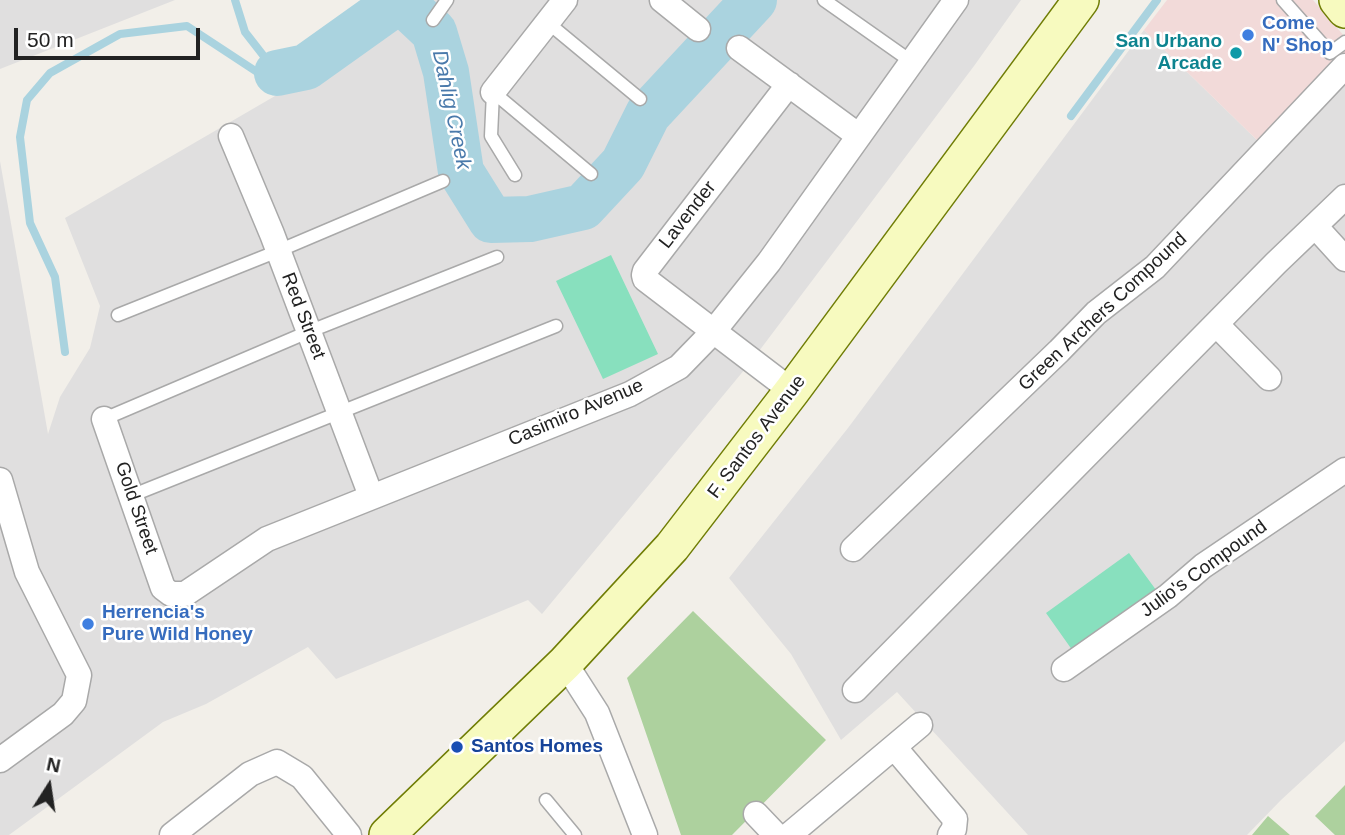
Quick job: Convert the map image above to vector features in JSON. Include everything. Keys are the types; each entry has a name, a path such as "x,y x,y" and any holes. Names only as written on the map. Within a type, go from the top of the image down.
{"street":[{"path":"493,92 565,0"},
{"path":"662,0 698,29"},
{"name":"Casimiro Avenue","path":"171,594 185,594 267,539 630,394 679,367 713,332 769,262 956,0"},
{"name":"F. Santos Avenue","path":"387,835 565,663 672,547 792,391 1081,0"},
{"path":"1336,0 1345,10"},
{"path":"739,48 859,136"},
{"name":"Green Archers Compound","path":"853,549 1096,313 1155,267 1345,66"},
{"name":"Lavender","path":"713,332 645,279 645,271 789,84"},
{"name":"Red Street","path":"231,136 278,251 371,496"},
{"path":"855,690 1345,197"},
{"path":"1315,226 1345,259"},
{"path":"1216,324 1269,378"},
{"path":"713,332 792,391"},
{"name":"Gold Street","path":"104,419 133,495 163,588 171,594"},
{"name":"Julio's Compound","path":"1063,669 1168,596 1203,566 1345,470"},
{"path":"0,480 27,572 79,675 74,701 63,714 0,760"},
{"path":"565,663 597,713 645,835"},
{"path":"789,835 920,725"},
{"path":"894,747 955,819 950,835"},
{"path":"172,835 250,774 277,762 302,777 349,835"},
{"path":"756,814 776,835"}],"lane":[{"path":"433,20 447,0"},
{"path":"824,0 912,62"},
{"path":"1283,0 1330,53 1345,42"},
{"path":"547,22 640,99"},
{"path":"493,92 591,174"},
{"path":"493,92 491,136 515,175"},
{"path":"118,315 443,181"},
{"path":"104,419 309,332 497,257"},
{"path":"133,495 556,326"},
{"path":"546,800 575,835"}],"shaded area":[{"path":"0,0 175,0 0,69"},
{"path":"402,0 1021,0 750,363 542,614 528,600 336,679 308,647 206,704 163,722 9,835 0,835 0,161 48,434 60,397 90,348 100,306 65,218 411,17"},
{"name":"San Urbano Arcade","path":"1167,0 1313,0 1345,37 1345,57 1260,143 1144,30"},
{"path":"1144,30 1260,143 1345,57 1345,741 1247,835 1028,835 897,692 841,740 791,654 729,578 848,428"}],"green space":[{"path":"611,255 658,354 603,379 556,281"},
{"path":"1129,553 1159,594 1075,654 1046,613"},
{"path":"693,611 826,740 732,835 681,835 627,678"},
{"path":"1345,785 1345,835 1335,835 1315,816"},
{"path":"1268,816 1290,835 1252,835"}],"waterway":[{"name":"Dahlig Creek","path":"235,0 245,32 277,73"},
{"name":"Dahlig Creek","path":"277,73 306,67 400,0 434,32 446,72 461,172 491,220 530,219 583,207 623,164 648,114 754,0"},
{"name":"Dahlig Creek","path":"1071,116 1157,0"},
{"name":"Dahlig Creek","path":"65,352 55,277 30,223 20,137 27,100 50,73 120,34 187,26 257,72 277,73"}],"place":[{"name":"Come N' Shop","path":"1248,35"},
{"name":"San Urbano Arcade","path":"1236,53"},
{"name":"Herrencia's Pure Wild Honey","path":"88,624"},
{"name":"Santos Homes","path":"457,747"}]}
